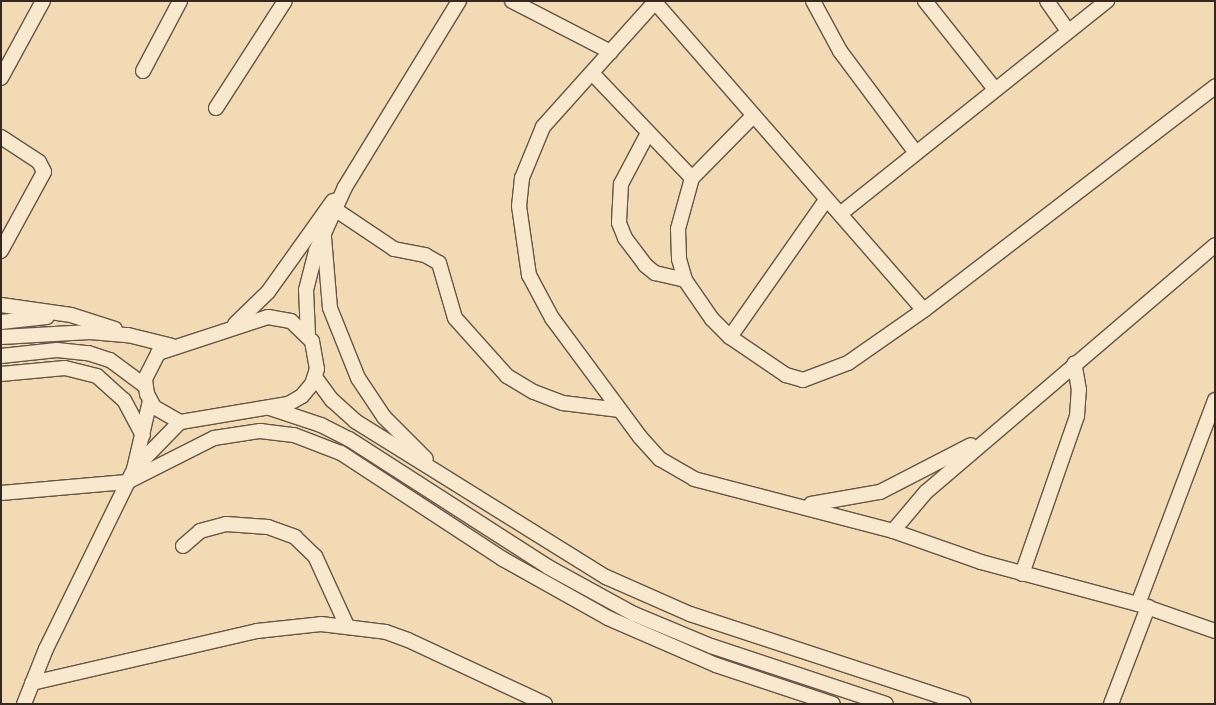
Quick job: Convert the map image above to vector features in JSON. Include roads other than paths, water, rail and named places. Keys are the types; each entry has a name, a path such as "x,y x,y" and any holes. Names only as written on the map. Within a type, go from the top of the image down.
{"street":[{"path":"1,78 44,1"},
{"path":"143,71 180,1"},
{"path":"216,108 285,1"},
{"path":"221,333 264,297 345,188 459,1"},
{"path":"512,1 611,52"},
{"path":"813,1 840,51 916,153"},
{"path":"925,1 994,88"},
{"path":"1046,1 1067,30"},
{"path":"840,214 994,88 1067,30 1107,1"},
{"path":"924,310 826,200 655,2 543,127 522,178 519,206 523,249 539,297 620,410 660,458 681,473 729,490 796,505 893,531 1022,574 1143,606 1215,631"},
{"path":"592,73 692,178"},
{"path":"753,116 692,178 678,229 679,259 685,280 712,319 730,337 786,376 803,380 848,363 924,310 1215,87"},
{"path":"648,133 621,184 619,223 625,238 645,265 655,272 685,280"},
{"path":"1,137 38,162 44,172 1,251"},
{"path":"308,335 291,321 276,317 260,318 221,333 172,346 153,358 145,386 150,401 166,417 180,422 270,408 295,401 308,390 315,377 316,354 308,335 306,290 311,264 345,188"},
{"path":"730,337 826,200"},
{"path":"336,210 394,249 425,255 438,263 455,318 507,376 534,392 563,403 620,410"},
{"path":"324,234 330,308 363,388 384,417 446,478"},
{"path":"893,531 926,492 1074,363 1215,245"},
{"path":"1,305 71,315 128,335 172,346"},
{"path":"1,322 71,315"},
{"path":"1,337 71,332 128,335"},
{"path":"1,356 67,350 110,360 145,386"},
{"path":"65,368 67,350"},
{"path":"1022,574 1077,416 1079,390 1074,363"},
{"path":"1,374 65,368 90,373 110,385 132,411 143,435"},
{"path":"315,377 332,400 355,421 581,562 661,603 964,704"},
{"path":"1111,704 1143,606 1215,400"},
{"path":"24,704 32,683 134,469 150,401"},
{"path":"270,408 321,425 362,447 548,567 634,614 711,646 886,704"},
{"path":"134,469 180,422"},
{"path":"1,493 127,482 200,442 249,431 306,438 352,461 503,559 608,618 716,665 833,704"},
{"path":"796,505 830,503 880,492 913,478 994,432"},
{"path":"352,461 362,447"},
{"path":"183,546 200,531 226,524 268,527 294,537 315,556 346,626"},
{"path":"32,683 257,631 294,625 346,626 386,632 435,650 545,704"}]}
